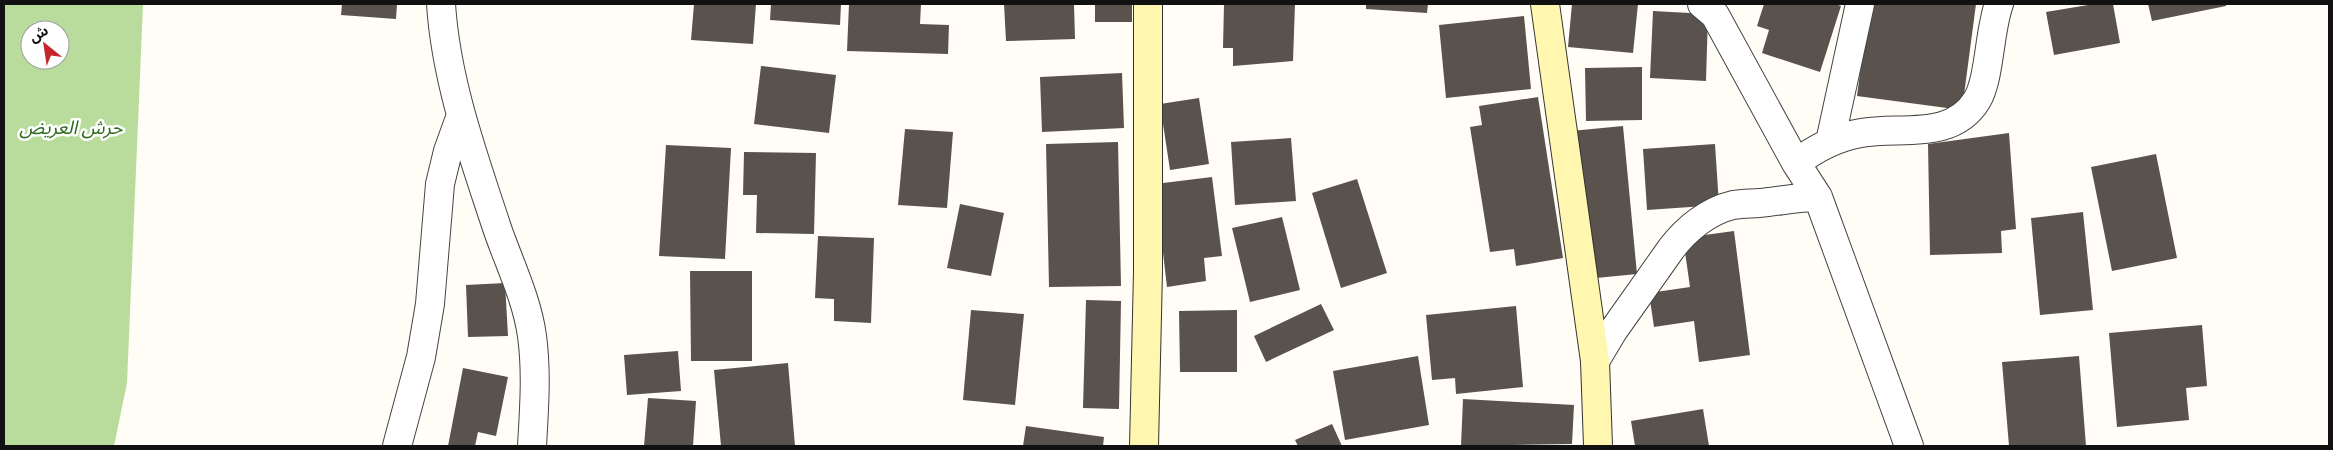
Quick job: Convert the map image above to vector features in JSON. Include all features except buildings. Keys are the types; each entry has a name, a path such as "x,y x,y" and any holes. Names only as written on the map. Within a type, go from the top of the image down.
{"street":[{"path":"441,4 448,62 461,115 532,335 535,404 532,446"},
{"path":"1144,446 1148,271 1148,4"},
{"path":"1545,4 1595,361 1598,446"},
{"path":"1702,4 1715,16 1796,163 1818,197 1909,446"},
{"path":"1830,142 1860,4"},
{"path":"1796,163 1830,142 1864,132 1931,129 1959,121 1978,99 1999,4"},
{"path":"397,446 421,357 428,312 440,184 448,150 461,115"},
{"path":"1595,361 1613,331 1671,249 1679,239 1699,222 1712,214 1734,205 1818,197"}],"green space":[{"name":"حرش العريض","path":"4,4 143,4 127,383 114,446 4,446"}]}
